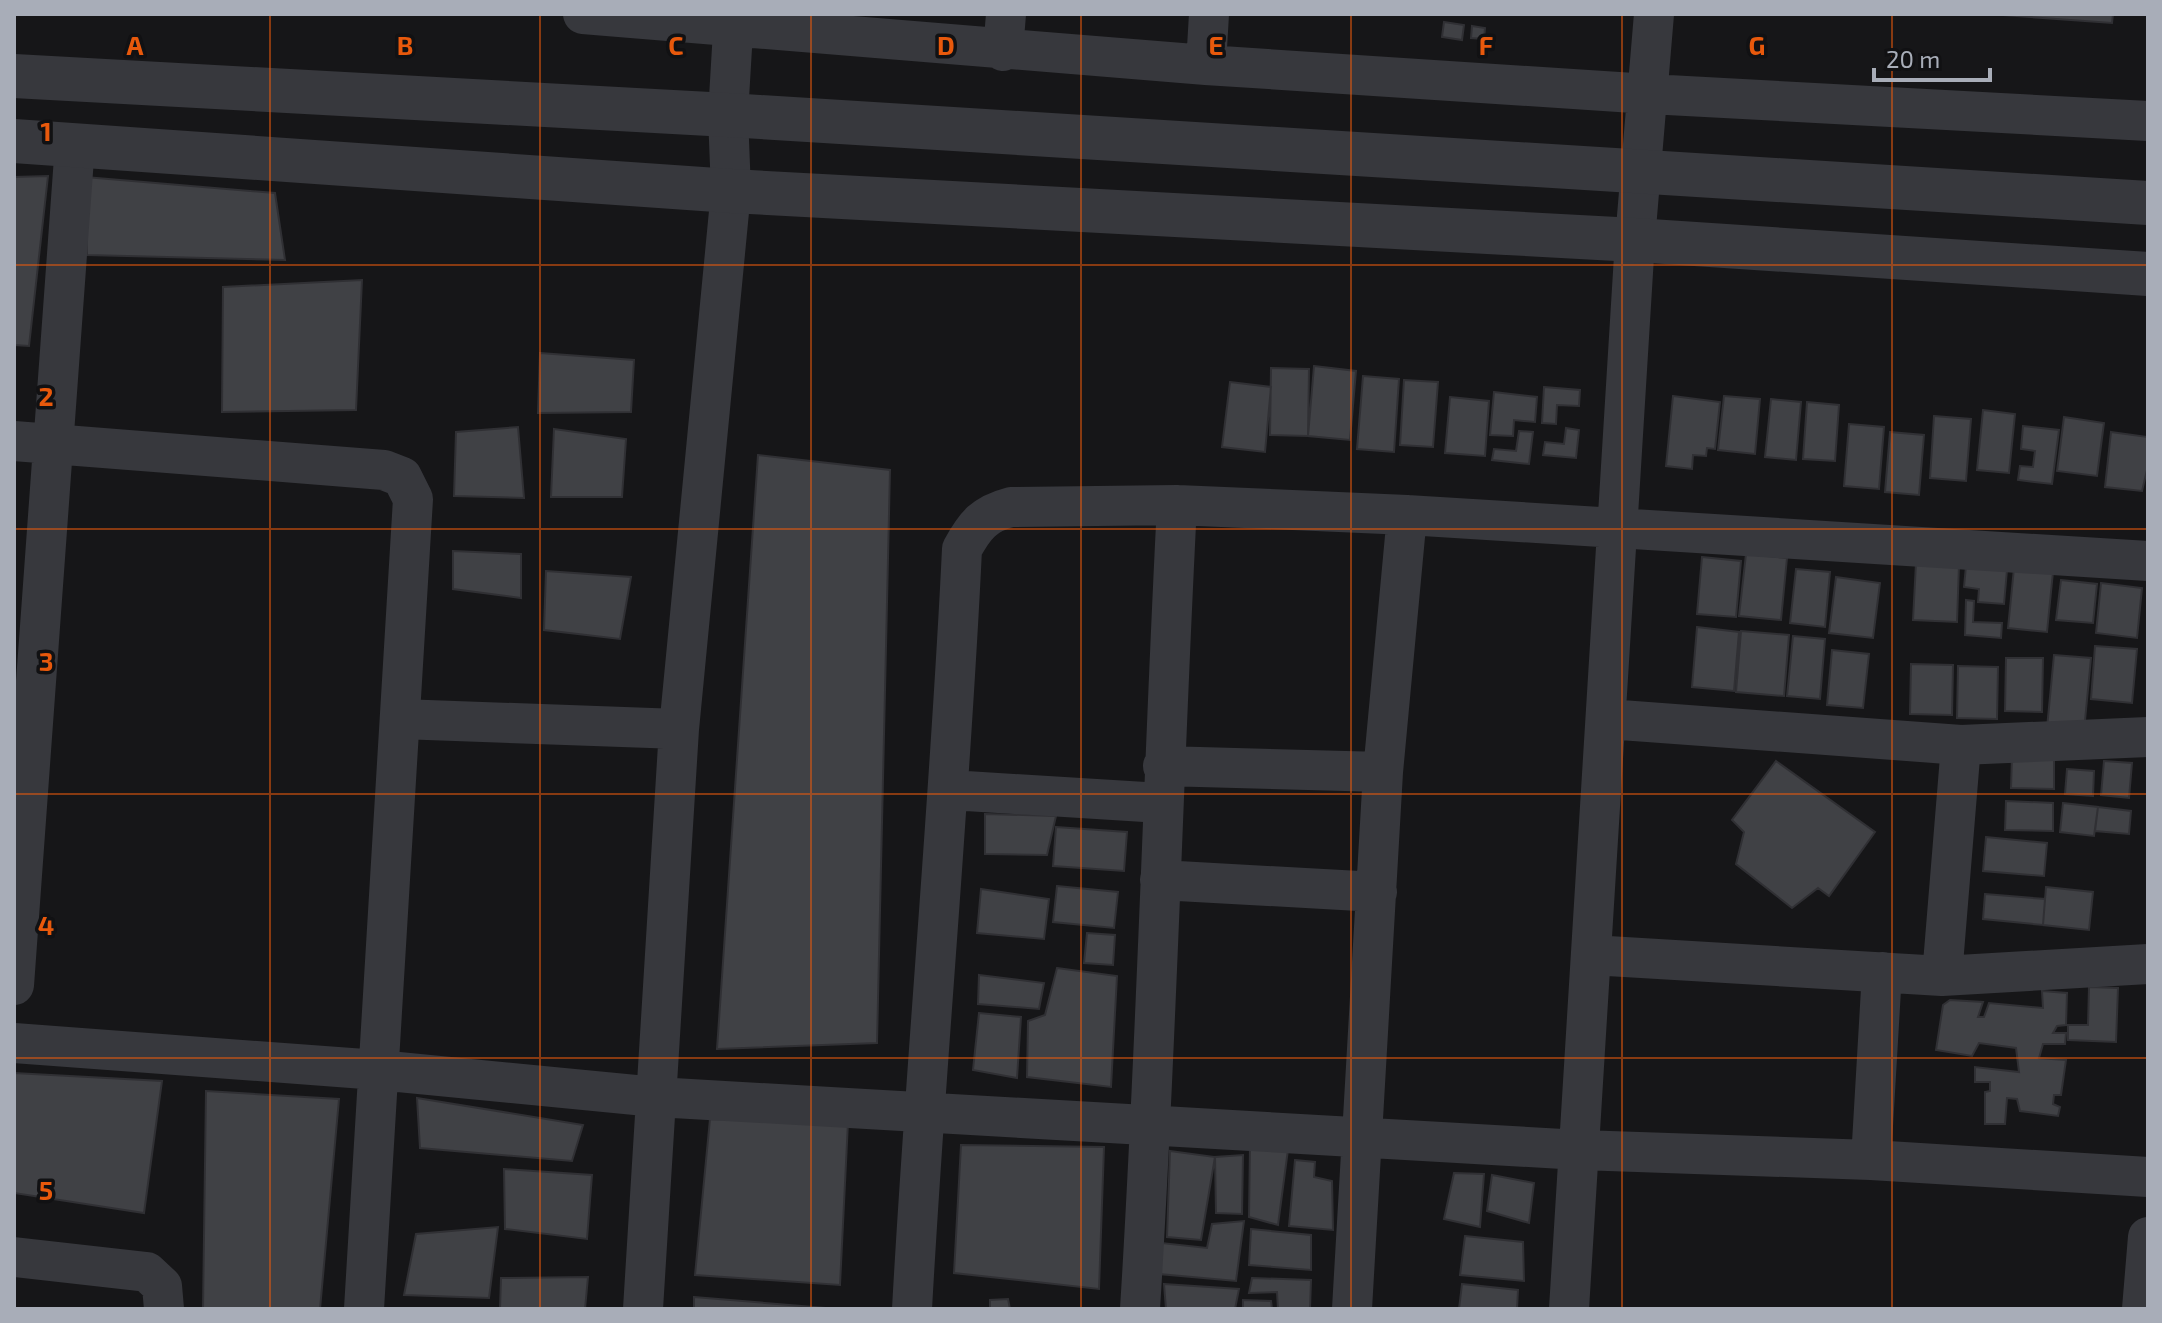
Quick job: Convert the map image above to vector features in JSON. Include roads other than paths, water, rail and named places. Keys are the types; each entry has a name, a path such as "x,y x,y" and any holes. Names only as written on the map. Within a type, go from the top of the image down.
{"street":[{"path":"583,14 1004,32 1206,65 1649,94 2148,121"},
{"path":"1206,65 1209,14"},
{"path":"1569,1309 1607,719 1616,529 1654,14"},
{"path":"643,1309 679,729 731,191 728,115 734,19"},
{"path":"14,76 728,115 2148,203"},
{"path":"14,141 731,191 1635,240 2148,274"},
{"path":"14,985 33,442 75,144"},
{"path":"33,442 384,470 402,477 413,499 364,1309"},
{"path":"912,1309 923,1110 950,790 962,549 974,526 990,513 1011,507 1177,505 1407,515 2148,561"},
{"path":"1140,1309 1152,1123 1162,784 1177,505"},
{"path":"1352,1309 1383,772 1407,515"},
{"path":"400,719 679,729"},
{"path":"1607,719 1961,745 2148,737"},
{"path":"1942,976 1961,745"},
{"path":"950,790 1162,784 1383,772"},
{"path":"1160,880 1377,892"},
{"path":"1591,955 1942,976 2148,964"},
{"path":"1871,1160 1882,972"},
{"path":"14,1043 378,1070 656,1097 1152,1123 1580,1150 1871,1160 2148,1177"},
{"path":"2142,1309 2148,1237"},
{"path":"14,1257 147,1272 162,1286 164,1309"}]}
